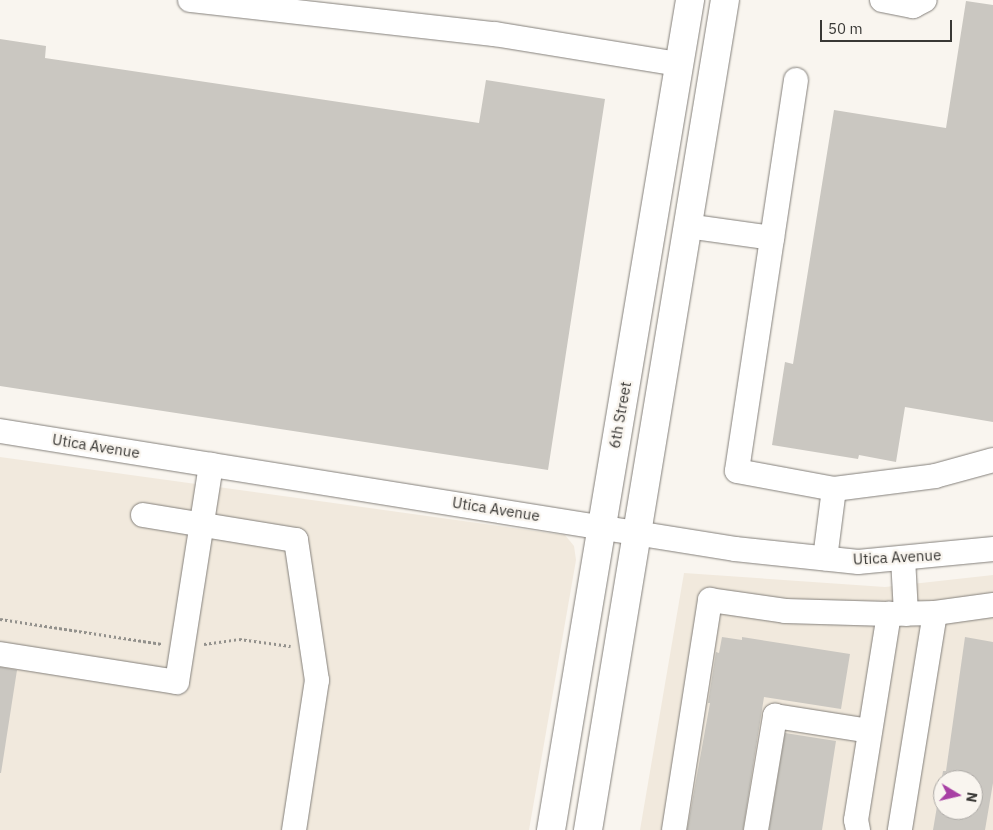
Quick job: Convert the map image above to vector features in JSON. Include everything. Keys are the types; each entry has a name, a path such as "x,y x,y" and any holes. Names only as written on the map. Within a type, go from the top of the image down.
{"main road":[{"name":"6th Street","path":"551,830 690,0"},
{"path":"588,830 725,0"}],"street":[{"path":"190,0 495,34 679,64"},
{"path":"882,0 913,6 925,0"},
{"path":"796,80 737,471 834,489 935,476 993,460"},
{"path":"687,226 772,238"},
{"name":"Utica Avenue","path":"0,431 601,526 735,550 858,562 993,549"},
{"path":"0,654 177,682 211,465"},
{"path":"825,558 834,489"},
{"path":"143,516 296,540 317,680 294,830"},
{"path":"858,830 856,820 870,731 898,614 904,558"},
{"path":"674,830 710,600 785,612 898,614 935,613 993,605"},
{"path":"900,830 935,613"},
{"path":"756,830 775,716 870,731"}],"path":[{"path":"0,619 183,644 239,639 293,647"}],"shaded area":[{"path":"0,457 565,535 574,546 576,560 529,830 0,830"},
{"path":"684,573 885,587 993,575 993,830 640,830"}],"building":[{"path":"966,1 993,5 993,422 905,407 896,462 859,455 858,459 772,445 785,362 793,364 834,110 946,128"},
{"path":"0,39 46,46 45,58 479,123 486,80 605,99 548,470 0,386"},
{"path":"722,637 742,640 742,637 850,654 841,709 764,697 743,830 687,830 710,703 708,703 716,652 719,653"},
{"path":"965,637 993,642 993,783 985,830 933,830 935,820 983,820 983,770 946,770"},
{"path":"0,667 17,670 1,773 0,773"},
{"path":"785,733 836,741 822,830 769,830"}]}
